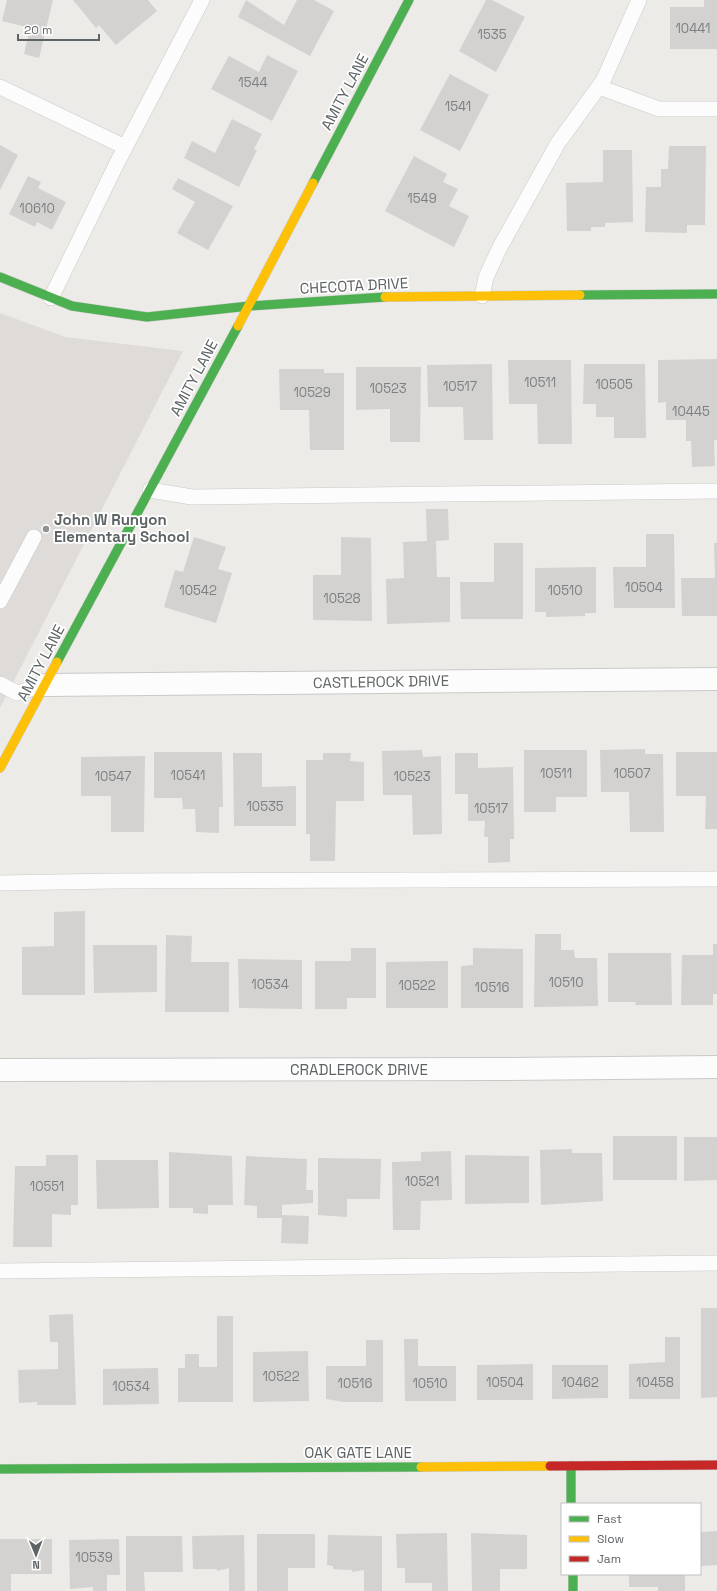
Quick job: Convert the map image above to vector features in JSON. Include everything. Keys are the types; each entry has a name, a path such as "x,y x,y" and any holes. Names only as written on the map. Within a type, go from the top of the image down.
{"street":[{"name":"AMITY LANE","path":"2,761 45,685 249,306 409,0"},
{"name":"CHECOTA DRIVE","path":"0,277 72,306 147,317 249,306 390,297 717,294"},
{"name":"CASTLEROCK DRIVE","path":"45,685 717,678"},
{"name":"CRADLEROCK DRIVE","path":"0,1070 717,1067"},
{"name":"OAK GATE LANE","path":"0,1469 717,1465"},
{"path":"571,1466 571,1503"},
{"path":"572,1575 573,1591"}],"lane":[{"path":"52,298 125,147 202,0"},
{"path":"482,296 486,277 500,247 558,142 603,81 639,0"},
{"path":"0,87 125,147"},
{"path":"599,87 658,110 717,109"},
{"path":"150,490 192,497 717,491"},
{"path":"0,601 34,537"},
{"path":"0,684 17,693 45,685"},
{"path":"0,883 113,881 717,879"},
{"path":"0,1271 717,1263"}],"shaded area":[{"name":"John W Runyon Elementary School","path":"0,313 65,337 183,351 0,708"}],"building":[{"path":"7,0 53,0 39,58 24,54 30,28 2,21"},
{"path":"73,0 148,0 157,11 116,45 99,25 96,28"},
{"path":"246,0 284,25 297,0 314,0 334,11 310,56 238,17"},
{"path":"486,0 492,0 525,17 496,72 459,51"},
{"path":"704,0 717,0 717,49 670,49 670,7 704,7"},
{"path":"267,55 298,71 272,121 211,89 229,56 259,72"},
{"path":"450,74 489,95 460,151 420,130"},
{"path":"232,119 262,134 254,149 257,150 239,187 184,158 192,141 215,153"},
{"path":"0,145 18,155 0,190"},
{"path":"669,146 706,146 705,225 687,225 687,233 645,232 646,187 661,187 661,169 668,169"},
{"path":"603,150 632,150 633,222 605,223 605,227 591,227 591,231 567,231 566,183 603,182"},
{"path":"414,156 447,174 443,182 458,189 449,206 469,216 454,247 385,211"},
{"path":"28,176 41,182 38,188 66,202 52,230 37,222 35,227 9,214"},
{"path":"178,178 233,206 208,250 177,233 195,202 172,189"},
{"path":"717,359 717,440 714,440 715,466 692,467 691,441 686,441 686,420 666,420 666,402 658,403 658,360"},
{"path":"508,360 571,360 572,444 538,444 537,404 509,404"},
{"path":"492,364 493,440 464,440 463,407 428,407 427,365"},
{"path":"584,364 645,364 646,438 614,438 614,417 596,417 596,404 583,404"},
{"path":"356,367 421,367 420,442 390,442 390,409 356,410"},
{"path":"279,369 324,369 324,373 344,373 344,450 310,450 309,410 280,410"},
{"path":"426,509 448,509 449,540 436,541 437,577 450,577 450,622 387,624 386,579 404,578 403,542 427,541"},
{"path":"646,534 674,534 675,608 614,608 613,567 646,567"},
{"path":"194,537 226,547 218,569 232,573 216,623 164,607 175,570 183,572"},
{"path":"341,537 371,538 372,621 313,620 313,575 341,575"},
{"path":"494,543 523,543 523,619 461,619 460,582 494,582"},
{"path":"714,543 717,543 717,616 682,616 681,578 715,578"},
{"path":"596,567 596,613 585,613 585,616 546,617 546,612 535,612 535,568"},
{"path":"645,749 645,754 663,754 664,832 630,832 629,792 601,792 600,750"},
{"path":"422,750 423,757 441,756 442,834 413,835 412,795 383,795 382,751"},
{"path":"524,750 587,750 587,797 556,797 556,812 524,812"},
{"path":"154,752 222,752 223,807 219,807 219,833 196,832 195,809 183,809 182,798 154,798"},
{"path":"676,752 717,752 717,829 705,829 706,796 676,796"},
{"path":"233,753 262,753 262,787 296,786 296,826 234,826"},
{"path":"323,753 351,753 350,761 364,762 364,801 336,801 335,861 310,861 310,834 306,834 306,760 323,760"},
{"path":"455,753 478,753 478,768 513,767 514,839 510,839 510,862 488,863 488,837 484,837 485,821 468,821 468,794 455,794"},
{"path":"145,756 144,832 111,832 111,796 81,796 81,757"},
{"path":"85,911 85,995 22,995 22,947 54,946 54,912"},
{"path":"535,934 561,934 561,950 574,950 575,958 597,958 598,1006 534,1007"},
{"path":"166,935 192,936 191,962 229,962 229,1012 165,1012"},
{"path":"713,944 717,944 717,994 713,994 713,1005 681,1005 682,955 713,955"},
{"path":"93,945 157,945 157,992 94,993"},
{"path":"351,948 376,948 376,998 347,998 347,1009 315,1009 315,961 351,961"},
{"path":"473,948 523,949 523,1008 461,1008 461,966 473,965"},
{"path":"608,953 671,953 672,1005 635,1005 636,1002 608,1002"},
{"path":"238,959 302,960 302,1009 239,1008"},
{"path":"448,961 448,1008 386,1008 386,962"},
{"path":"613,1136 677,1136 677,1180 613,1180"},
{"path":"684,1137 717,1137 717,1180 684,1181"},
{"path":"572,1149 572,1153 602,1153 603,1201 541,1205 540,1150"},
{"path":"451,1151 452,1200 421,1201 420,1230 393,1230 392,1162 421,1161 421,1152"},
{"path":"169,1152 232,1156 233,1205 208,1205 208,1214 193,1213 193,1208 169,1208"},
{"path":"46,1155 78,1155 78,1205 71,1205 71,1215 52,1214 52,1247 13,1247 15,1166 46,1166"},
{"path":"465,1155 529,1156 529,1203 465,1204"},
{"path":"246,1156 307,1159 306,1190 313,1190 313,1203 282,1205 282,1215 309,1216 308,1244 281,1243 282,1218 257,1218 257,1206 244,1205"},
{"path":"318,1158 381,1159 380,1199 347,1199 347,1217 318,1215"},
{"path":"96,1160 158,1160 159,1208 97,1209"},
{"path":"701,1308 717,1308 717,1397 701,1398"},
{"path":"73,1314 76,1405 37,1405 37,1402 19,1403 18,1370 58,1369 58,1342 50,1342 49,1315"},
{"path":"217,1316 233,1316 233,1402 178,1402 178,1368 185,1368 185,1354 199,1354 199,1367 217,1367"},
{"path":"665,1337 680,1337 680,1399 629,1399 629,1364 665,1362"},
{"path":"404,1339 418,1339 418,1366 456,1366 456,1401 405,1401"},
{"path":"366,1340 383,1340 383,1402 344,1402 326,1399 326,1366 366,1366"},
{"path":"308,1351 309,1401 253,1402 253,1352"},
{"path":"533,1364 533,1400 477,1400 477,1365"},
{"path":"552,1365 608,1365 608,1398 552,1399"},
{"path":"158,1368 159,1404 103,1405 103,1369"},
{"path":"717,1531 717,1565 701,1566 701,1532"},
{"path":"447,1533 448,1591 432,1591 432,1583 405,1583 405,1568 397,1568 396,1534"},
{"path":"471,1533 527,1535 527,1569 500,1569 500,1591 472,1591"},
{"path":"257,1534 315,1534 315,1568 288,1568 288,1591 257,1591"},
{"path":"244,1535 245,1591 229,1591 229,1568 217,1571 217,1569 193,1569 192,1536"},
{"path":"328,1535 382,1536 382,1591 364,1591 364,1570 352,1572 352,1570 333,1569 333,1566 327,1565"},
{"path":"126,1536 182,1536 183,1572 144,1572 145,1591 126,1591"},
{"path":"0,1539 52,1539 52,1574 11,1574 11,1591 0,1591"},
{"path":"119,1539 120,1575 107,1575 107,1591 93,1591 93,1587 70,1589 69,1540"},
{"path":"629,1575 685,1575 685,1591 658,1591 658,1587 629,1587"}],"traffic: fast":[{"path":"313,183 409,0"},
{"path":"0,277 72,306 147,317 249,306 385,297"},
{"path":"580,295 717,294"},
{"path":"57,662 238,326"},
{"path":"571,1466 571,1503"},
{"path":"0,1469 421,1467"},
{"path":"573,1575 573,1591"}],"traffic: slow":[{"path":"238,326 313,183"},
{"path":"385,297 580,295"},
{"path":"0,768 57,662"},
{"path":"421,1467 550,1466"}],"traffic: jam":[{"path":"550,1466 717,1465"}],"place":[{"name":"John W Runyon Elementary School","path":"46,529"}]}
